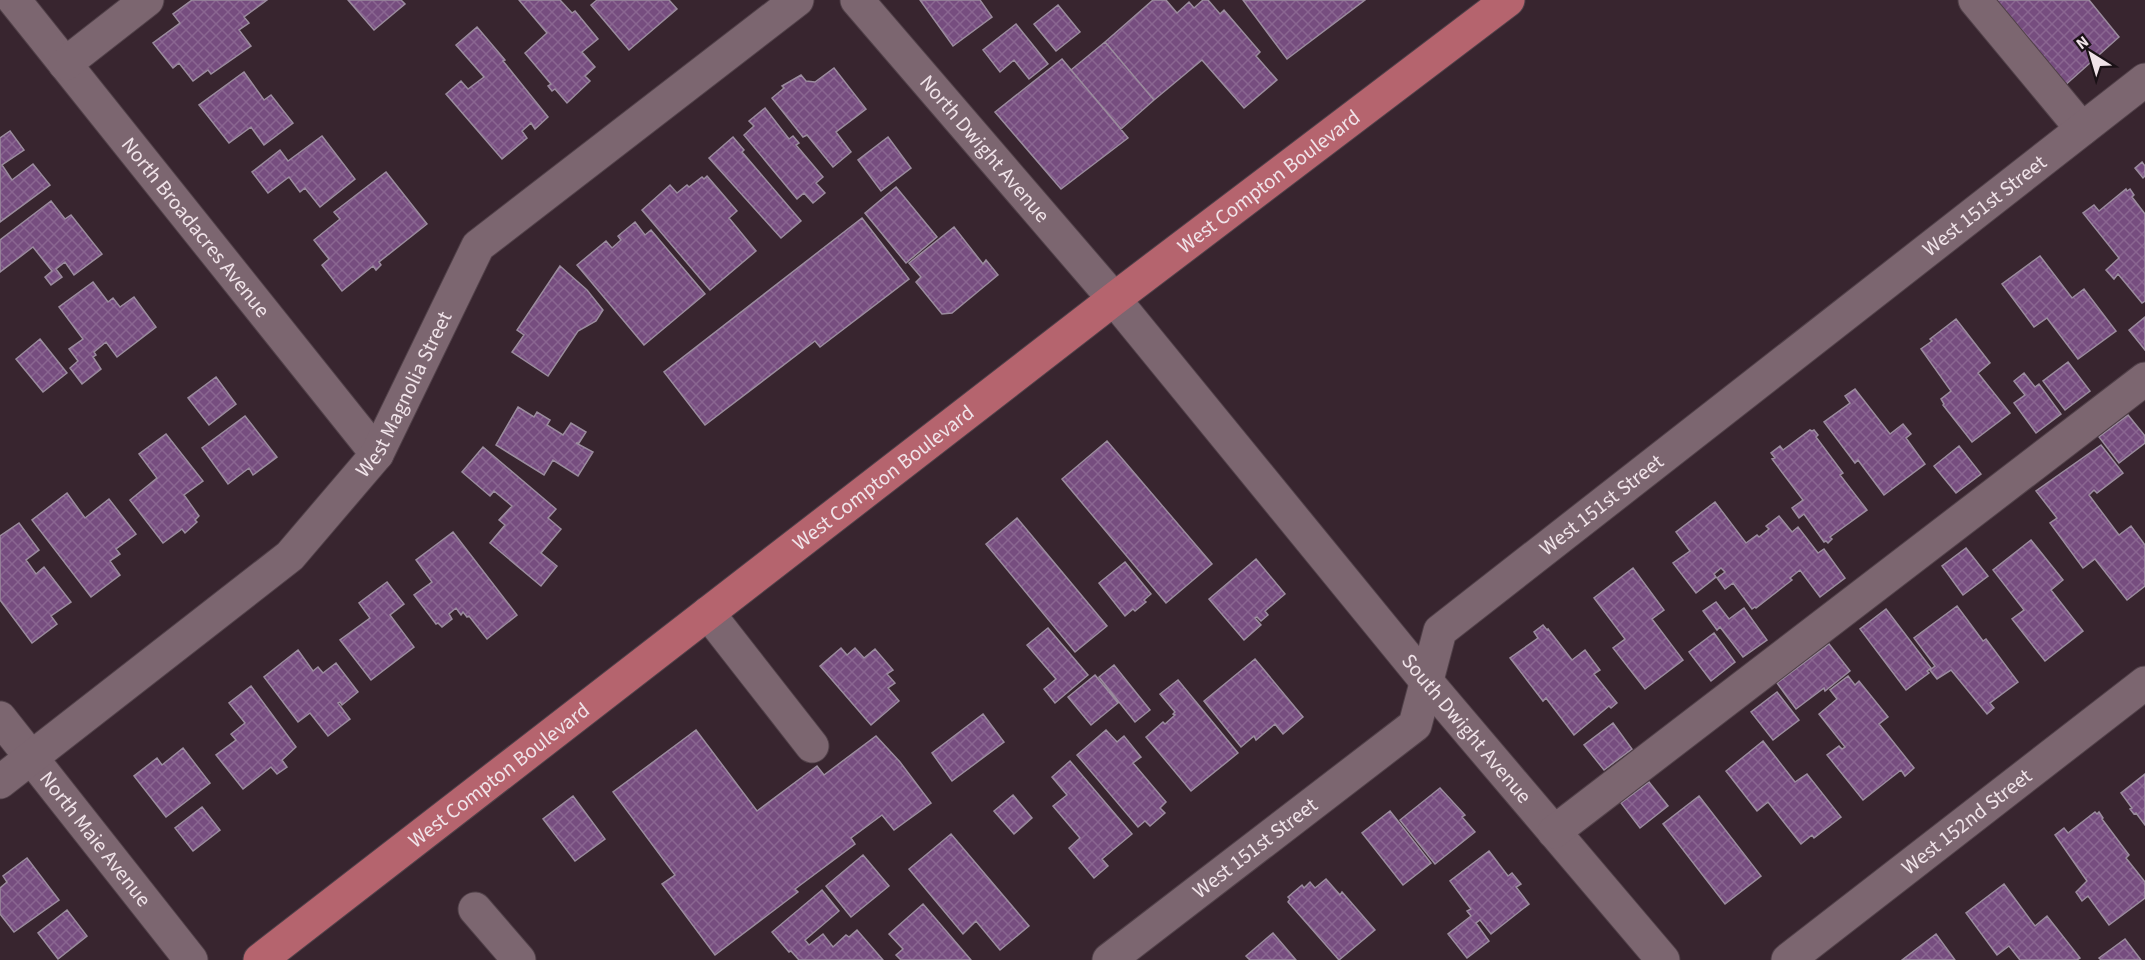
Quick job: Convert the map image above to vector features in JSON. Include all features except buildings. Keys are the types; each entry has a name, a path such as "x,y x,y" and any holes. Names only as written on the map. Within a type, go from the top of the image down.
{"main road":[{"name":"West Compton Boulevard","path":"260,960 1496,3"}],"street":[{"name":"North Broadacres Avenue","path":"14,0 377,454"},
{"path":"65,64 147,0"},
{"name":"West Magnolia Street","path":"0,782 290,556 377,454 478,246 797,0"},
{"name":"North Dwight Avenue","path":"857,0 1114,299"},
{"path":"1975,0 2082,129"},
{"name":"West 151st Street","path":"1109,960 1415,726 1440,631 2145,80"},
{"name":"South Dwight Avenue","path":"1114,299 1426,682 1663,960"},
{"path":"1554,832 2145,379"},
{"path":"708,613 812,746"},
{"name":"West 152nd Street","path":"1788,960 2145,683"},
{"name":"North Maie Avenue","path":"0,718 191,960"},
{"path":"475,909 519,960"}]}
